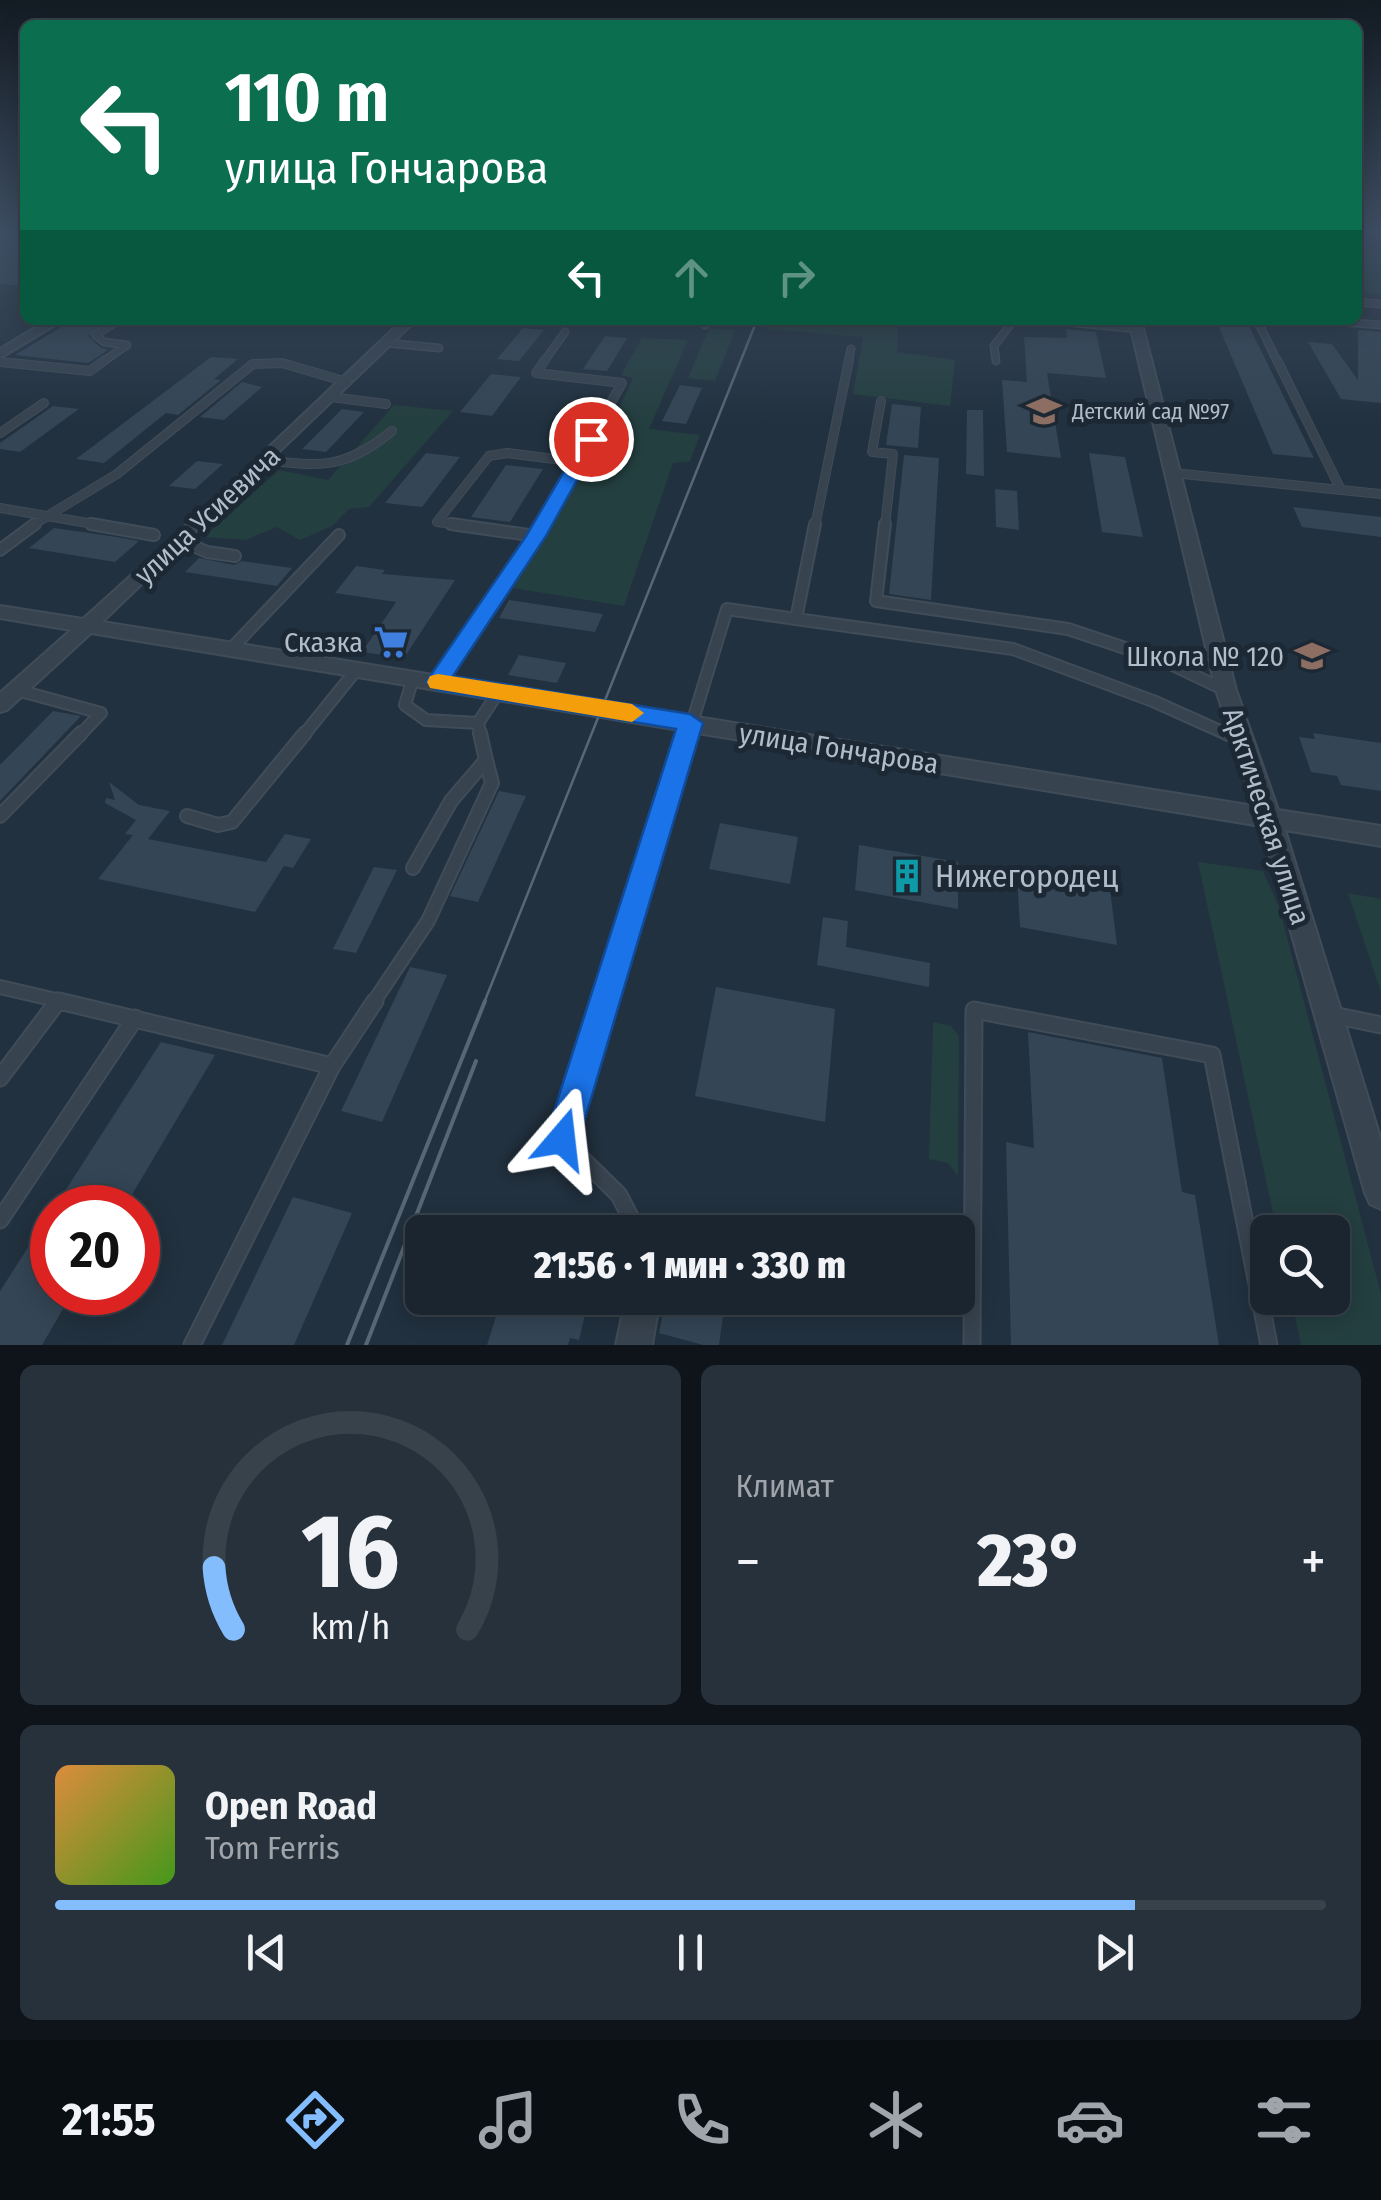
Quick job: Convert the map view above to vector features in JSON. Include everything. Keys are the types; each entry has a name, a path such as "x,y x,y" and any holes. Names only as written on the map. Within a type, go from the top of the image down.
{"street":[{"path":"0,354 49,325"},
{"name":"улица Усиевича","path":"0,706 181,540 405,325"},
{"name":"Арктическая улица","path":"1136,325 1174,473 1187,546 1226,690 1288,872 1381,1193"},
{"name":"улица Гончарова","path":"0,612 1381,836"},
{"path":"634,1345 640,1315"}],"lane":[{"path":"0,362 90,371 128,344 104,342 96,335 112,325"},
{"path":"996,360 994,346 1010,325"},
{"path":"1259,325 1341,490"},
{"path":"437,682 536,536 622,383 536,373 565,332"},
{"path":"387,343 439,348"},
{"path":"796,619 851,349"},
{"path":"0,550 44,516 117,474 254,364 282,363 346,382"},
{"path":"331,397 386,404"},
{"path":"881,401 872,452 893,454 876,601 1068,630 1164,661 1226,690"},
{"path":"0,433 44,403"},
{"path":"264,460 339,466 366,454 392,431"},
{"path":"536,536 437,522 489,456 507,454 578,462"},
{"path":"1174,473 1381,494"},
{"path":"0,508 154,536"},
{"path":"232,649 339,536"},
{"path":"181,540 207,552 235,556"},
{"path":"632,1215 562,1139 728,609 1013,649 1153,701 1244,741"},
{"path":"187,816 218,825 232,822 357,669"},
{"path":"412,678 405,704 426,720 478,723"},
{"path":"0,816 101,713 17,690"},
{"path":"192,1345 332,1066 428,920 492,784 478,723 499,692"},
{"path":"413,868 451,801 486,760"},
{"path":"0,987 332,1066"},
{"path":"0,1078 58,1001"},
{"path":"972,1345 974,1010 1212,1055 1269,1345"},
{"path":"1328,1014 1381,1026"},
{"path":"0,1220 135,1018"}],"green space":[{"path":"768,325 898,325 897,352 955,360 950,406 853,394 863,337 765,329"},
{"path":"709,328 735,330 715,381 688,378"},
{"path":"642,338 688,340 649,429 700,435 690,461 673,463 624,606 513,588 614,419 633,378 621,375"},
{"path":"394,405 453,411 369,507 349,509 332,526 300,540 277,527 245,540 204,537 279,470 328,480"},
{"path":"1198,862 1263,871 1279,907 1381,1294 1381,1345 1301,1345 1295,1315 1350,1315 1350,1215 1273,1215"},
{"path":"1348,893 1381,899 1381,992"},
{"path":"933,1022 951,1026 959,1036 958,1176 948,1163 929,1159"}],"building":[{"path":"65,325 101,325 88,336 108,350 88,363 15,355"},
{"path":"1218,325 1248,325 1314,458 1273,454"},
{"path":"523,328 544,330 519,361 497,359"},
{"path":"1066,329 1096,332 1106,378 1047,373 1061,458 1007,452 1002,380 1027,382 1024,337 1067,338"},
{"path":"1358,330 1381,332 1381,403 1341,399 1308,342 1332,344 1358,380"},
{"path":"605,336 627,338 607,371 583,369"},
{"path":"211,357 238,359 214,379 221,380 178,415 166,413 104,463 76,459"},
{"path":"491,374 521,377 492,416 460,412"},
{"path":"242,382 262,387 224,420 200,417"},
{"path":"680,385 702,388 686,424 662,421"},
{"path":"892,404 921,407 918,448 886,445"},
{"path":"53,406 79,409 20,452 0,449 0,443"},
{"path":"342,409 364,412 326,452 302,449"},
{"path":"967,410 983,410 984,476 966,474"},
{"path":"426,453 460,457 422,507 385,503"},
{"path":"1089,453 1125,457 1143,537 1102,532"},
{"path":"904,455 939,458 931,600 889,594"},
{"path":"197,461 223,464 195,489 169,486"},
{"path":"506,465 543,469 510,522 471,517"},
{"path":"995,489 1017,491 1019,530 996,527"},
{"path":"1293,507 1381,517 1381,537 1302,527"},
{"path":"54,528 139,541 115,562 29,548"},
{"path":"199,558 234,565 242,561 292,568 277,586 185,572"},
{"path":"356,566 385,570 382,574 455,580 404,658 362,652 396,602 335,593"},
{"path":"509,600 603,614 595,632 499,618"},
{"path":"519,655 566,663 557,683 508,675"},
{"path":"53,711 81,716 0,801 0,765"},
{"path":"1313,733 1381,743 1381,791 1341,785 1337,776 1311,772 1299,737 1315,739"},
{"path":"109,782 139,805 170,811 148,839 266,862 285,834 311,839 293,868 284,866 255,912 98,879 133,835 125,834 136,820 105,803 106,798 115,800"},
{"path":"499,791 526,796 478,902 450,896"},
{"path":"720,823 798,837 790,884 709,869"},
{"name":"Нижегородец","path":"859,845 958,862 958,909 855,890"},
{"path":"374,867 397,870 356,953 333,949"},
{"path":"1017,874 1110,890 1117,945 1020,927"},
{"path":"823,917 848,921 846,947 930,963 929,987 817,965"},
{"path":"410,967 447,975 382,1122 341,1111"},
{"path":"716,987 835,1009 825,1122 695,1096"},
{"path":"1028,1032 1162,1058 1182,1192 1195,1195 1219,1345 1011,1345 1006,1142 1034,1148"},
{"path":"161,1042 215,1055 138,1185 69,1185"},
{"path":"293,1197 352,1213 294,1345 222,1345"},
{"path":"30,1244 30,1315 60,1315 42,1345 0,1345 0,1291"},
{"path":"497,1315 585,1315 579,1340 570,1338 568,1345 487,1345"},
{"path":"663,1315 723,1315 719,1345 703,1345 659,1333"}],"tram line":[{"path":"484,1003 755,325"},
{"path":"347,1345 485,1001"},
{"path":"366,1345 476,1061"}],"slow traffic":[{"path":"438,682 632,713"}],"place":[{"name":"Детский сад №97","path":"1044,411"},
{"name":"Сказка","path":"391,642"},
{"name":"Школа № 120","path":"1312,656"},
{"name":"Нижегородец","path":"907,876"}],"route":[{"path":"562,1139 690,723 437,682 536,536 591,439"}]}
